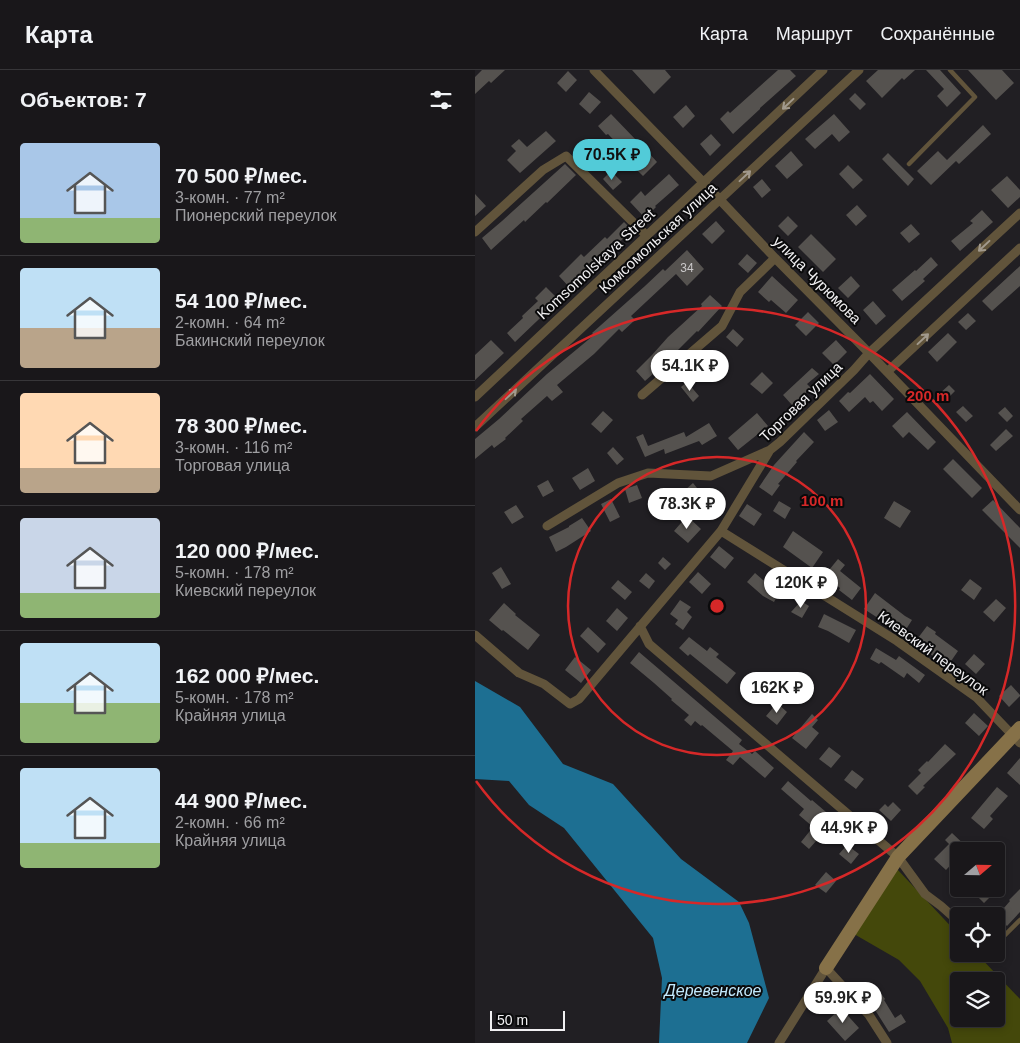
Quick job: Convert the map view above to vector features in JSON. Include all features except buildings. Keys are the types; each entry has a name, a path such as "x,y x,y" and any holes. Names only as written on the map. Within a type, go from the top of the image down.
{"street":[{"name":"улица Чурюмова","path":"594,70 1020,510"},
{"name":"Komsomolskaya Street","path":"475,397 823,70"},
{"name":"Комсомольская улица","path":"475,427 859,70"},
{"path":"475,232 543,170 566,156 647,235"},
{"name":"Торговая улица","path":"475,636 519,673 544,684 570,704 579,699 721,531 770,450 869,353 1020,213"},
{"path":"887,372 1020,248"},
{"path":"642,395 722,326 740,292 775,258"},
{"path":"547,526 618,483 648,473 711,476 770,450"},
{"name":"Киевский переулок","path":"721,531 913,652 976,697 1017,735"},
{"path":"640,626 649,644 898,857 925,894 950,914"},
{"path":"779,1043 898,857 1017,735"},
{"path":"826,968 869,1015 887,1043"}],"lane":[{"path":"909,164 975,97 949,70"},
{"path":"1005,935 1020,920"}],"green space":[{"path":"897,869 950,925 950,962 985,962 994,972 950,972 950,1027 1005,1027 1005,983 1020,999 1020,1043 952,1043 948,1028 920,981 899,960 854,934"}],"water":[{"name":"Деревенское","path":"475,681 520,707 563,764 613,784 681,859 739,902 749,923 769,998 747,1043 659,1043 662,978 653,938 564,828 529,805 509,781 475,779"}]}
